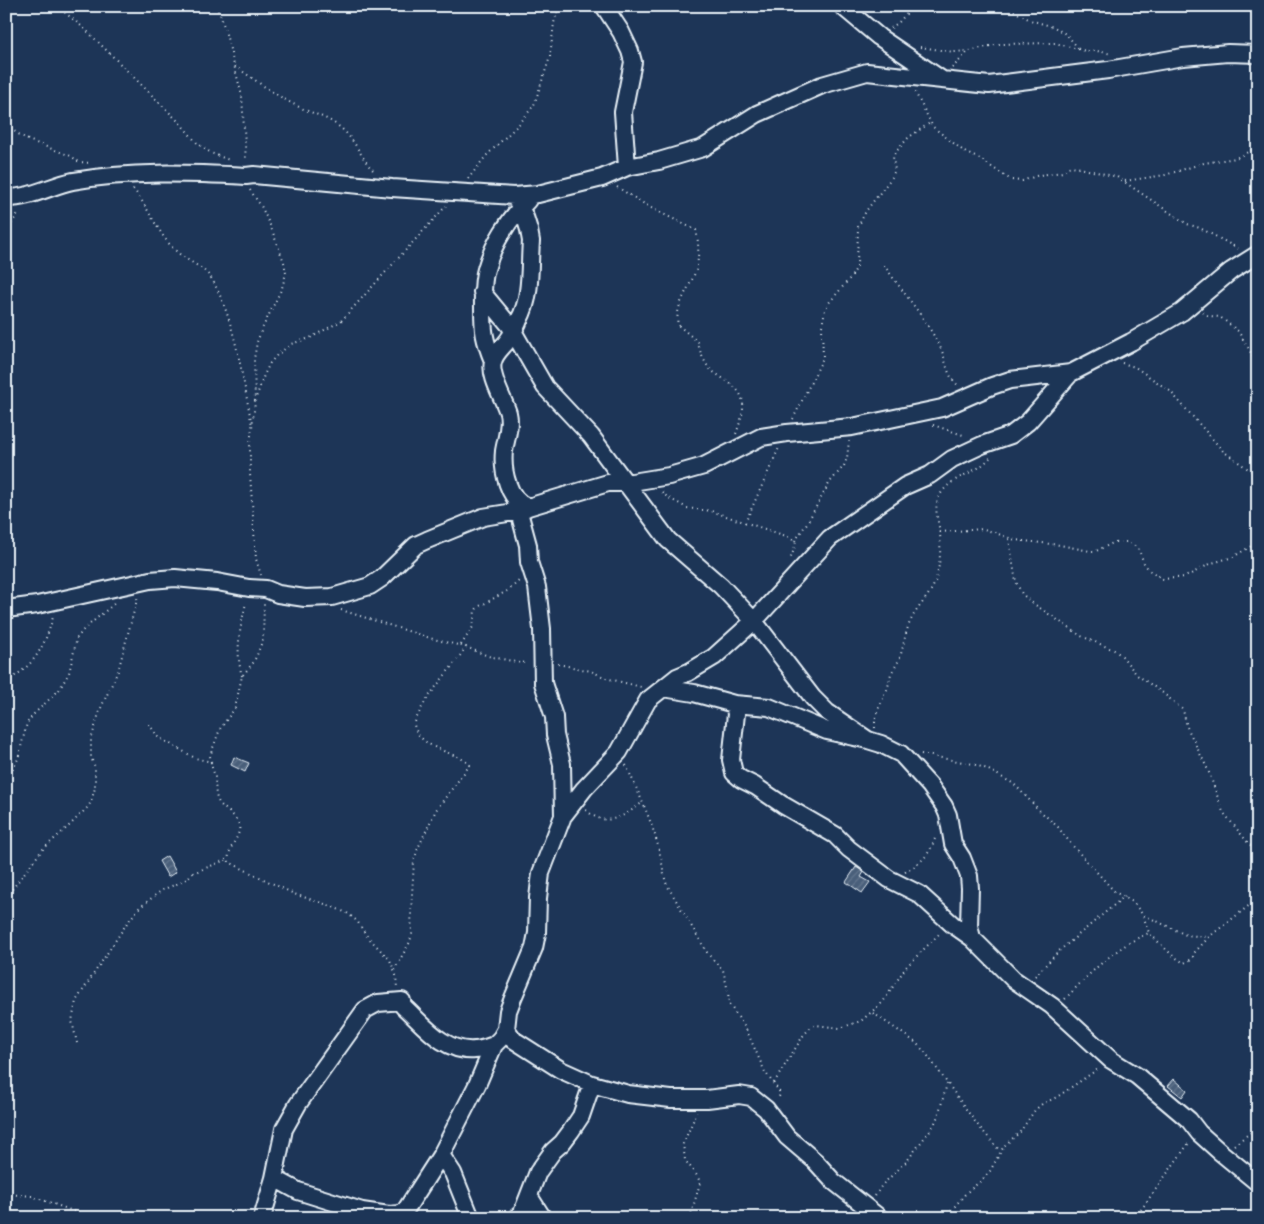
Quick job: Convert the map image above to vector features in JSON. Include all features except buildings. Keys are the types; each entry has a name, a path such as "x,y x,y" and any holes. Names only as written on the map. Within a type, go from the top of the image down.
{"street":[{"path":"604,6 621,32 633,62 623,112 627,167"},
{"path":"842,6 878,37 943,80"},
{"path":"6,198 72,182 121,175 159,173 246,176 254,174 392,188 468,192 518,201 602,178 627,167 659,161 704,148 756,114 822,85 867,72 989,85 1108,70 1183,56 1228,53 1258,54"},
{"path":"518,201 510,220 492,250 485,270 482,292 482,324 484,341 493,360 493,371 508,414 509,424 504,453 506,475 510,489 521,505 530,563 537,587 542,629 543,683 554,717 555,735 562,764 563,816"},
{"path":"493,360 520,320 527,301 530,232 518,201"},
{"path":"6,609 37,605 142,582 175,578 266,589 278,594 305,598 332,598 354,592 370,586 382,578 416,545 483,517 521,505 550,502 608,483 626,483 669,476 704,466 761,437 852,427 942,408 1010,380 1071,373 1131,342 1182,312 1231,271 1257,254"},
{"path":"482,292 513,330 545,387 591,436 668,540 721,586 754,621 813,698 827,712 874,742 901,754 930,786 948,815 953,844 962,858 969,876 969,926 972,938"},
{"path":"274,1178 298,1191 362,1210 396,1215 405,1212 441,1155 477,1084 494,1045 506,1029 508,1011 534,948 542,874 563,816 575,800 619,752 648,700 677,677 714,657 754,621 830,538 905,486 930,476 952,459 987,451 1017,431 1040,409 1071,373"},
{"path":"661,689 694,693 734,704 769,707 827,731 874,742"},
{"path":"734,704 736,714 731,760 734,773 783,805 835,835 849,849 889,879 919,894 952,924 972,938 1013,979 1056,1009 1111,1060 1137,1076 1189,1120 1199,1133 1218,1151 1258,1183"},
{"path":"262,1218 274,1178 284,1129 298,1104 343,1044 360,1017 371,1006 378,1003 402,1002 403,1006 428,1030 460,1050 477,1050 494,1045"},
{"path":"506,1029 514,1040 561,1070 592,1084 628,1094 647,1098 698,1099 738,1095 751,1097 768,1113 787,1137 815,1161 833,1181 875,1213"},
{"path":"516,1218 522,1213 538,1172 552,1151 562,1144 580,1116 592,1084"},
{"path":"441,1155 453,1173 471,1218"},
{"path":"529,1196 543,1218"}],"path":[{"path":"57,6 86,30 180,123 198,144 211,153 231,161"},
{"path":"215,6 220,14 244,109 246,176 251,192 261,206 275,238 286,273 282,288 266,318 257,342 254,359 254,404 250,444 250,474 256,559 266,589 263,639 253,663 242,676"},
{"path":"254,404 264,375 270,363 277,355 291,344 310,338 341,321 458,192 486,156 521,122 534,105 550,56 554,23 559,6"},
{"path":"890,30 913,6"},
{"path":"1005,6 1030,20 1054,27 1067,35 1079,49"},
{"path":"916,46 954,52 969,51 999,44 1055,43 1086,51 1113,54"},
{"path":"943,80 955,63 969,51"},
{"path":"234,65 264,87 328,120 345,131 367,164 392,188"},
{"path":"913,78 916,93 930,123 966,153 980,158 1005,176 1017,182 1039,175 1063,172 1072,166 1110,174 1125,181 1155,204 1187,224 1200,228 1233,246 1257,254"},
{"path":"745,523 809,384 823,358 822,326 825,310 857,267 858,227 866,211 892,177 895,170 894,154 909,137 930,123"},
{"path":"6,126 28,140 71,156 79,162 94,165"},
{"path":"1125,181 1165,175 1204,164 1236,158 1258,147"},
{"path":"121,175 138,195 165,239 178,253 201,268 212,278 233,336 252,427"},
{"path":"602,178 651,208 696,230 698,243 696,268 676,316 678,326 698,342 699,352 710,369 737,390 743,402 739,426 727,454"},
{"path":"884,265 920,314 941,349 950,376 960,386 974,394"},
{"path":"1192,303 1206,314 1220,317 1238,331 1250,348 1258,367"},
{"path":"1120,362 1136,367 1170,391 1223,451 1258,476"},
{"path":"874,742 877,712 899,660 911,619 935,584 939,561 940,532 936,509 942,493 957,479 975,470 987,451 959,433 932,425"},
{"path":"787,585 787,570 796,548 795,541 830,482 844,466 852,427"},
{"path":"669,476 662,491 663,494 687,508 711,511 771,530 795,541"},
{"path":"940,532 984,529 1009,538 1090,551 1096,551 1115,542 1128,542 1138,548 1149,570 1163,579 1185,577 1212,563 1233,557 1258,542"},
{"path":"1009,538 1016,582 1022,594 1081,636 1114,650 1122,656 1137,675 1183,710 1187,727 1208,770 1223,812 1249,844 1258,852"},
{"path":"460,645 474,626 475,611 478,607 509,590 522,578 530,563"},
{"path":"6,897 42,850 70,826 88,808 91,802 95,788 95,767 91,758 91,740 100,710 118,671 142,582"},
{"path":"249,588 238,642 238,661 242,676 235,708 220,729 210,756 217,798 239,824 239,832 228,853 228,859 235,866 267,880 284,890 347,913 357,921 367,936 386,955 394,970 397,990 402,1002"},
{"path":"6,681 19,673 37,656 45,642 57,600"},
{"path":"6,783 18,759 27,723 59,690 69,673 77,638 84,629 117,601"},
{"path":"338,610 345,610 434,639 460,645 488,656 521,663 544,661 591,671 606,678 633,686 661,689"},
{"path":"394,970 410,942 412,934 411,912 414,861 418,848 436,810 470,766 462,759 436,748 414,728 415,723 427,700 466,647"},
{"path":"149,724 158,737 195,758 211,762"},
{"path":"619,752 643,802 660,854 665,879 708,954 723,970 728,991 728,1004 746,1029 765,1072 774,1083 780,1095 768,1113"},
{"path":"901,754 921,754 962,760 987,769 1014,784 1039,810 1058,826 1071,844 1116,892 1134,902 1143,915 1149,934 1184,963 1192,959 1195,952 1209,937 1251,904 1258,901"},
{"path":"575,800 594,817 604,819 618,818 643,802"},
{"path":"889,879 923,861 928,855 937,833"},
{"path":"77,1043 72,1021 76,1001 127,923 139,908 162,890 184,881 193,873 228,859"},
{"path":"1028,989 1033,979 1059,951 1125,896"},
{"path":"1143,915 1186,935 1209,937"},
{"path":"774,1083 802,1036 810,1028 816,1025 840,1028 861,1021 872,1013 883,1002 906,967 931,941 952,924"},
{"path":"1056,1009 1078,985 1114,952 1135,939 1149,934"},
{"path":"872,1013 915,1042 1000,1152"},
{"path":"945,1218 990,1171 1004,1146 1020,1132 1035,1110 1111,1060"},
{"path":"875,1213 882,1185 906,1162 934,1125 947,1083"},
{"path":"690,1218 700,1183 698,1177 685,1160 683,1144 696,1114 698,1099"},
{"path":"1218,1151 1235,1145 1258,1128"},
{"path":"1135,1218 1163,1182 1185,1148 1199,1133"},
{"path":"6,1194 32,1196 92,1218"}]}
